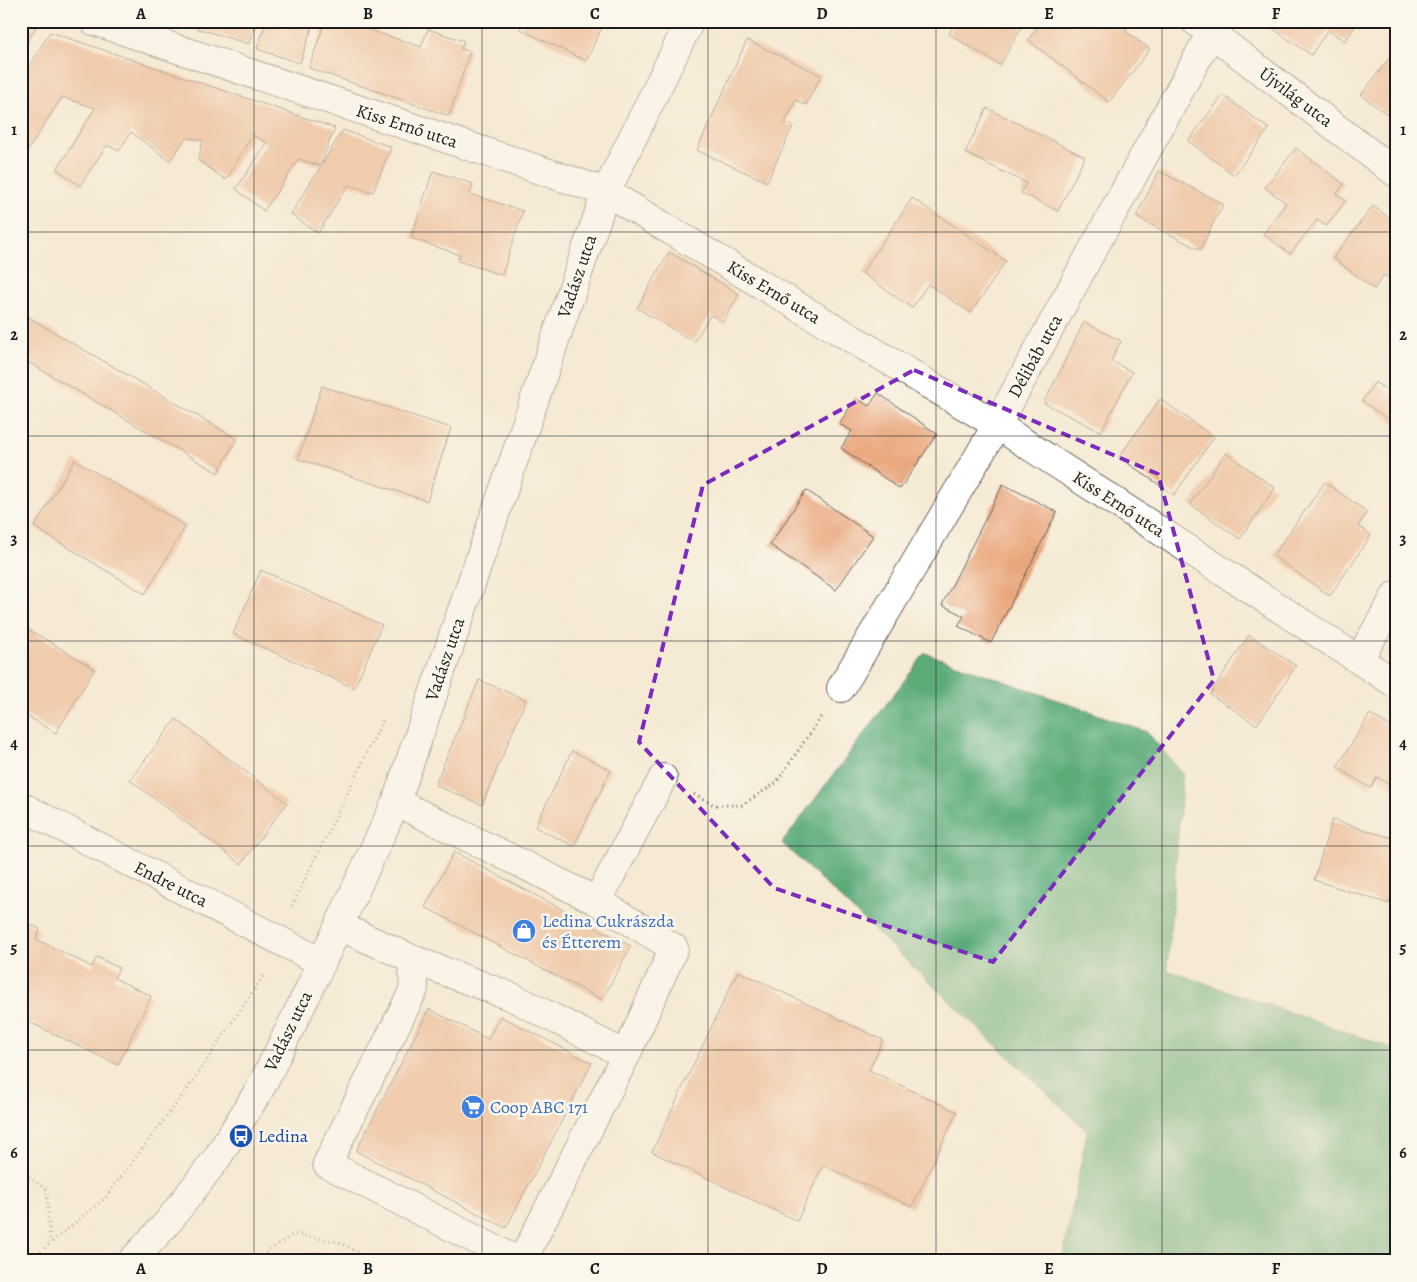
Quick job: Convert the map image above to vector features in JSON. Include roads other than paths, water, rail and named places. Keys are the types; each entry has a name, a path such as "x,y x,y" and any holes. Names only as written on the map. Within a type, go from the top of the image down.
{"street":[{"name":"Kiss Ernő utca","path":"94,21 606,192 997,425 1396,684"},
{"name":"Vadász utca","path":"132,1261 168,1222 217,1158 261,1087 339,926 396,802 606,192 690,21"},
{"name":"Újvilág utca","path":"1210,25 1396,173"},
{"name":"Délibáb utca","path":"842,688 997,425 1210,25"},
{"path":"1358,660 1396,595"},
{"path":"597,901 663,778"},
{"path":"396,802 597,901 674,948 626,1055 520,1261 327,1164 414,989 412,959"},
{"name":"Endre utca","path":"21,806 321,962"},
{"path":"339,926 412,959 512,997 626,1055"}],"place":[{"name":"Ledina Cukrászda és Étterem","path":"524,931"},
{"name":"Coop ABC 171","path":"473,1107"},
{"name":"Ledina","path":"241,1136"}]}
